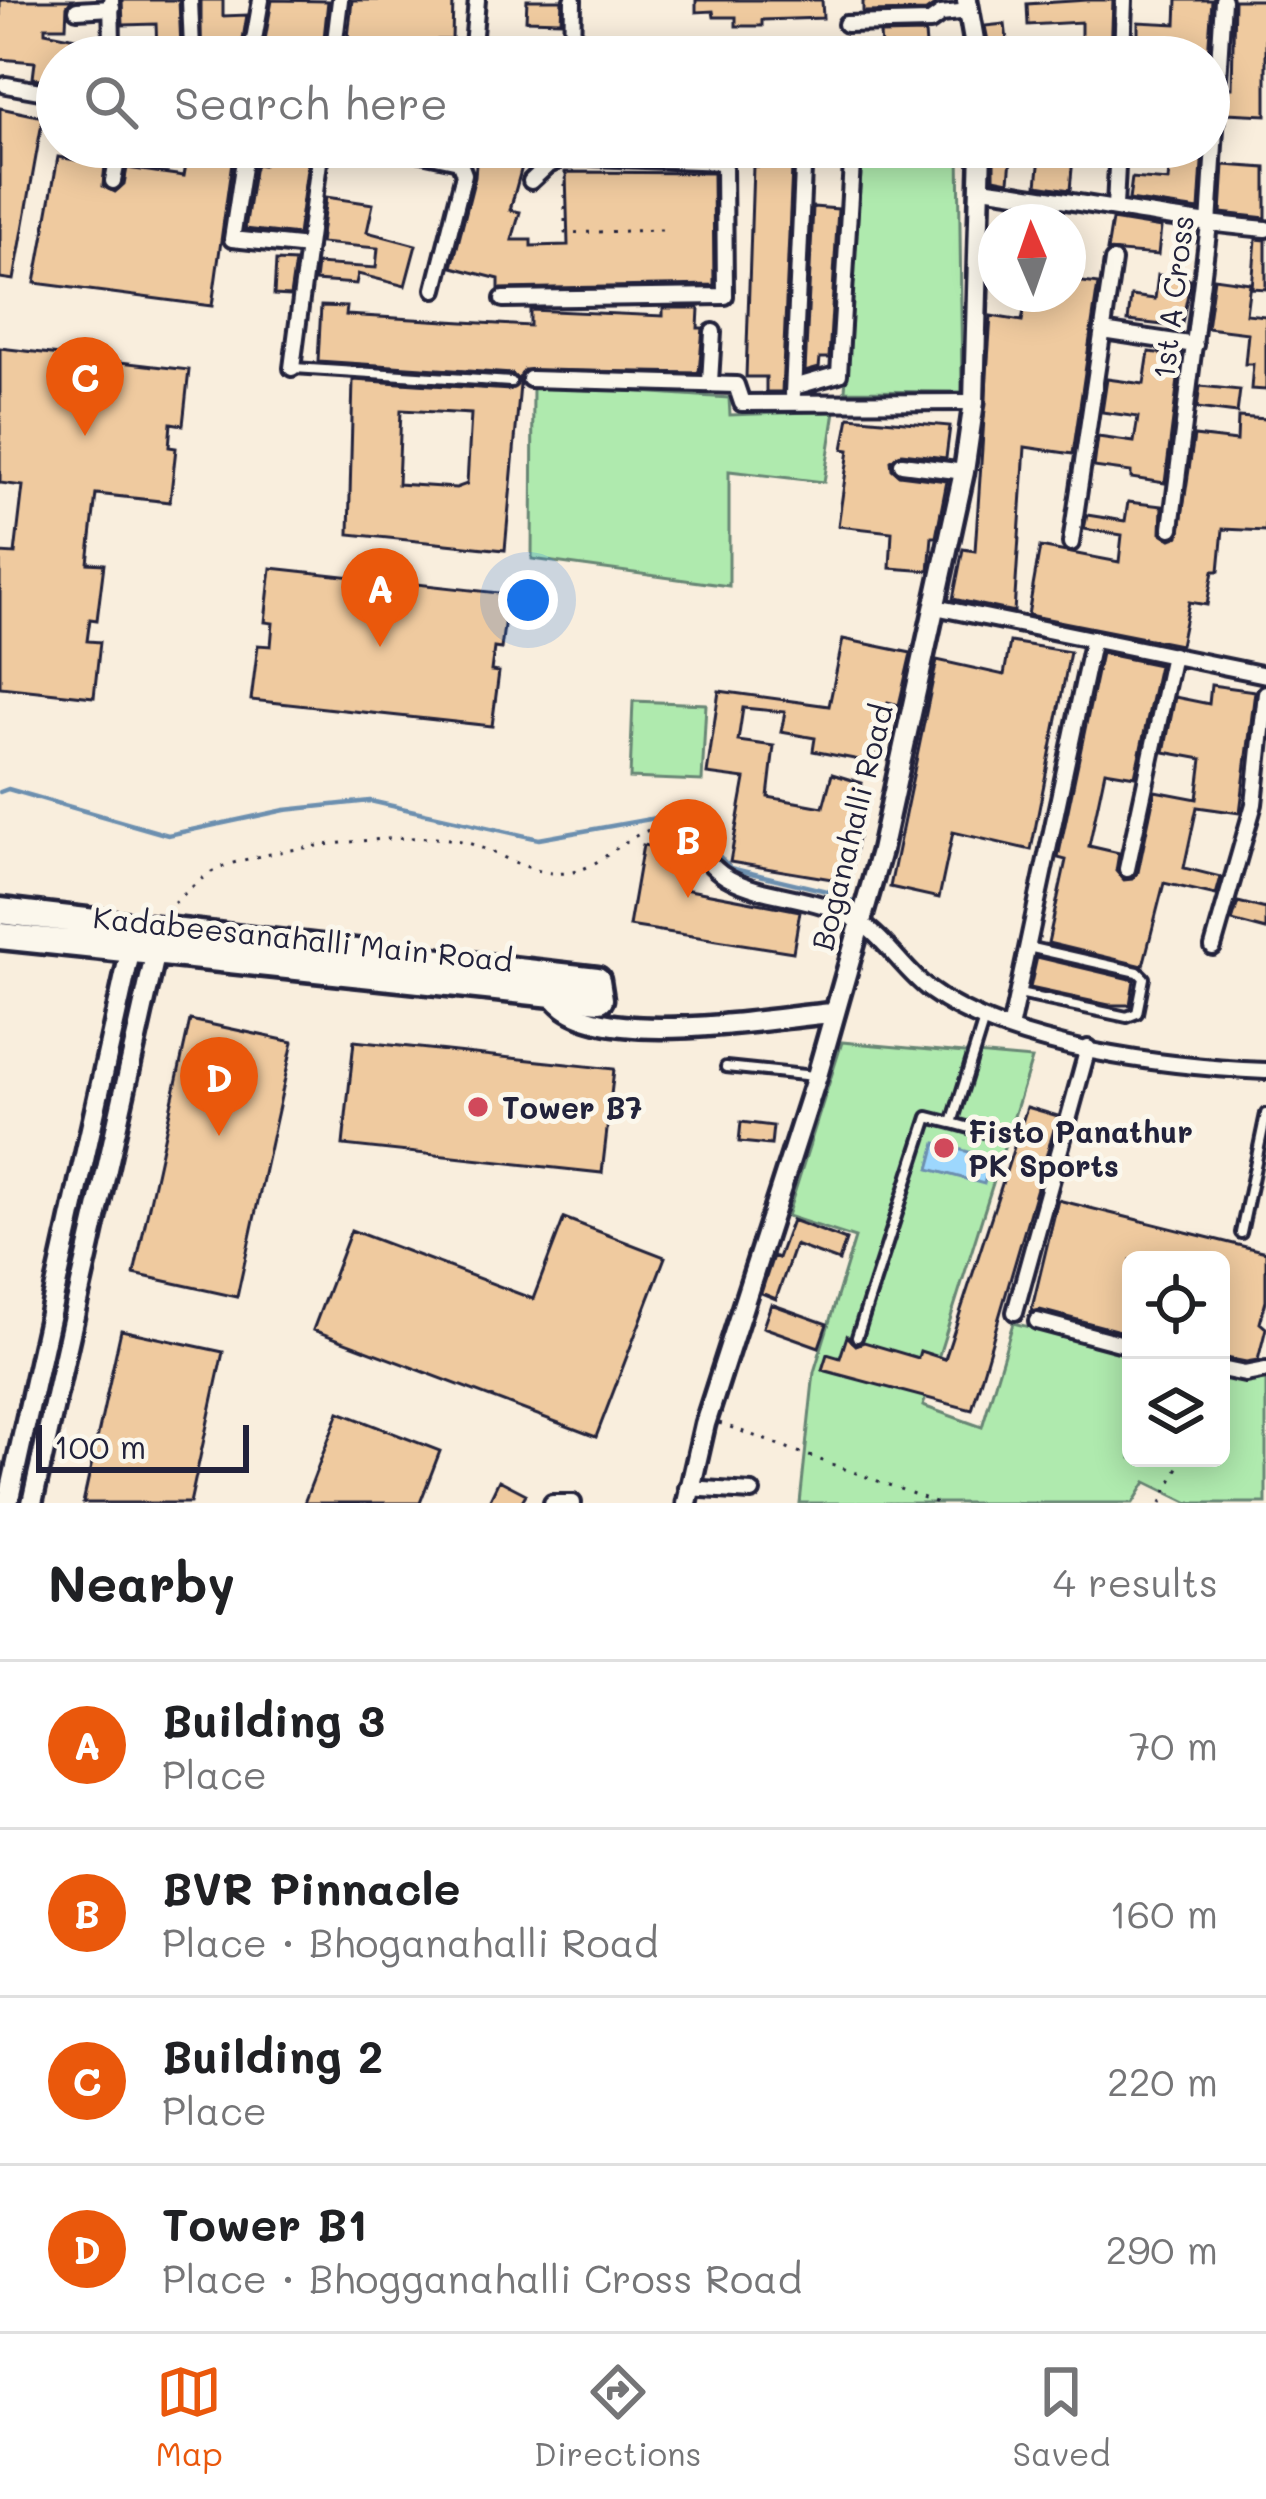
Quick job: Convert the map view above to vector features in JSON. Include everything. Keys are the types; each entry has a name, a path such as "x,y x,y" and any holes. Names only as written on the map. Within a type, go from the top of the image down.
{"main road":[{"name":"Kadabeesanahalli Main Road","path":"0,911 145,939 552,994 598,989 145,939 0,936"}],"street":[{"path":"190,0 191,36"},
{"path":"255,36 261,0"},
{"path":"335,36 340,0"},
{"path":"474,36 477,0"},
{"path":"572,36 573,0"},
{"path":"1123,36 1124,0"},
{"name":"1st A Cross","path":"1221,36 1223,0"},
{"path":"77,10 112,4 112,36"},
{"path":"846,24 931,22 968,6 973,36"},
{"path":"6,86 36,91"},
{"path":"113,182 115,168"},
{"path":"241,168 229,239 308,247"},
{"path":"292,368 318,168"},
{"path":"434,290 462,168"},
{"path":"531,181 545,168"},
{"path":"503,299 724,296 724,168"},
{"path":"793,404 803,168"},
{"path":"794,387 839,374 852,168"},
{"name":"Boganahalli Road","path":"687,1496 706,1419 817,1076 881,851 964,472 974,402 981,168"},
{"path":"1115,206 1117,168"},
{"name":"1st A Cross","path":"1171,528 1212,168"},
{"path":"982,188 1266,229"},
{"path":"1071,542 1112,261"},
{"path":"710,382 713,332"},
{"path":"1103,332 1195,345"},
{"path":"530,379 710,382 739,386 742,403 974,402"},
{"path":"902,464 964,472"},
{"path":"934,607 1266,675"},
{"path":"1011,1023 1093,638"},
{"path":"1126,869 1173,655"},
{"path":"1213,947 1254,804 1266,693"},
{"path":"679,828 724,877 809,899 861,922 933,993 984,1019 1088,1048 1210,1068 1266,1070"},
{"path":"8,1503 54,1297 145,939"},
{"path":"32,1503 79,1304 145,939"},
{"path":"552,994 563,1010 582,1019 636,1029 834,1013"},
{"path":"1015,1312 1088,1048"},
{"path":"54,1297 79,1304"},
{"path":"1037,1321 1122,1344"},
{"path":"1230,1371 1266,1370"},
{"path":"687,1496 752,1492"},
{"path":"553,1503 573,1503"}],"lane":[{"path":"292,368 511,382"},
{"path":"1018,994 1127,1017 1137,1013 1143,986 1144,978 1138,972 1028,946"},
{"path":"952,1123 984,1019"},
{"path":"726,1067 817,1076"},
{"path":"1241,1233 1266,1114"},
{"path":"857,1337 928,1117 999,1136"}],"path":[{"path":"566,168 565,233 662,230"},
{"path":"145,939 209,873 242,860 331,844 442,838 545,871 570,873 640,832 679,828"},
{"path":"706,1419 938,1503"},
{"path":"1161,1503 1178,1467"}],"green space":[{"path":"861,168 959,168 962,392 845,391"},
{"path":"533,385 729,398 730,415 835,411 824,482 729,471 729,586 532,559"},
{"path":"633,701 706,704 702,781 630,778"},
{"path":"842,1042 1032,1059 923,1406 982,1427 1013,1323 1122,1350 1122,1467 1230,1467 1230,1373 1266,1366 1266,1503 1189,1503 1146,1482 1133,1503 800,1503 814,1372 855,1238 787,1216"}],"water":[{"path":"936,1143 991,1158 984,1184 929,1169"}],"building":[{"path":"0,0 72,0 66,27 45,27 45,32 65,36 36,36 36,78 35,62 0,59"},
{"path":"122,0 179,0 180,36 156,36 156,24 123,25"},
{"path":"201,0 223,0 223,16 247,15 244,36 201,36"},
{"path":"272,0 328,1 324,36 266,36"},
{"path":"352,0 453,0 452,36 348,36"},
{"path":"527,0 562,0 561,21 526,20"},
{"path":"696,0 822,0 823,18 736,26 736,17 696,12"},
{"path":"863,0 936,0 936,4 926,11 863,12"},
{"path":"1113,0 1112,36 1081,36 1081,22 1028,25 1027,4"},
{"path":"1177,0 1212,0 1209,36 1138,36 1138,22 1176,24"},
{"path":"1234,0 1266,0 1266,115 1230,113"},
{"path":"1005,24 1006,36 987,36 985,26"},
{"path":"925,33 925,36 880,36"},
{"path":"0,108 36,116 36,156 14,280 0,278"},
{"path":"56,168 105,168 103,186 115,192 124,184 127,168 184,176 185,168 231,168 212,306 35,283"},
{"path":"307,168 298,235 245,229 254,171"},
{"path":"476,168 522,168 510,210 520,212 512,240 531,240 531,246 568,245 566,172 713,173 714,285 499,289 499,279 452,267"},
{"path":"753,168 792,168 782,392 766,392 766,377 746,377"},
{"path":"994,168 1010,168 1009,181 994,178"},
{"path":"1039,168 1072,168 1070,190 1037,185"},
{"path":"1169,168 1202,168 1199,210 1129,200 1132,178 1168,181"},
{"path":"1224,168 1266,168 1266,218 1221,213"},
{"path":"326,197 373,204 367,232 416,245 405,286 358,274 356,284 315,281 317,264 376,268 378,248 320,243"},
{"path":"813,207 838,209 829,358 820,358 819,368 805,372"},
{"path":"1112,220 1161,228 1158,255 1107,251"},
{"path":"1256,239 1266,240 1266,289 1252,288"},
{"path":"276,261 295,262 290,296 274,295"},
{"path":"1158,275 1191,279 1182,323 1128,321 1131,296 1155,299"},
{"path":"1214,278 1250,283 1246,314 1266,316 1266,390 1251,389 1253,364 1245,364 1248,333 1207,328"},
{"path":"1086,282 1098,284 1073,454 1025,447 1014,612 953,599 963,549 975,551 991,316 1022,321 1024,312 1086,312"},
{"path":"321,306 347,307 346,315 530,326 530,310 663,316 663,308 699,308 698,328 703,328 699,373 524,370 519,378 520,385 505,550 349,534 353,380 510,390 519,381 512,374 318,361","holes":["401,410 471,414 467,484 456,488 398,484"]},
{"path":"0,348 189,370 183,425 171,423 169,447 176,448 170,502 96,494 88,563 104,564 97,620 90,619 87,641 100,642 94,697 0,687 0,553 15,554 23,486 0,483"},
{"path":"1149,352 1181,356 1165,483 1094,467 1098,437 1134,442 1138,417 1102,412 1107,379 1144,384"},
{"path":"1200,386 1240,390 1237,413 1197,408"},
{"path":"849,417 950,426 946,458 902,453 891,461 899,475 947,481 936,537 932,537 929,571 890,568 892,532 838,526"},
{"path":"1238,417 1266,419 1266,531 1223,529 1219,571 1213,571 1207,605 1189,602 1180,645 1028,615 1040,547 1119,562 1122,535 1084,529 1087,515 1125,521 1128,502 1162,506 1161,533 1171,539 1179,536 1194,436 1237,441"},
{"path":"271,568 508,594 501,649 494,648 491,671 499,672 492,726 251,700 258,645 271,646 273,623 265,622"},
{"path":"843,639 911,653 899,705 888,702 875,763 813,751 815,738 781,732 785,712 743,708 738,741 774,746 768,797 823,807 832,774 862,783 852,819 861,821 850,882 730,862 745,779 707,774 719,691 829,706"},
{"path":"1010,642 1070,652 1031,850 953,832 939,898 890,887 937,660 1004,675"},
{"path":"1101,653 1159,665 1135,776 1105,771 1089,846 1119,853 1116,871 1124,880 1138,872 1155,791 1197,799 1202,759 1164,752 1175,697 1209,704 1211,685 1255,691 1240,813 1197,807 1184,868 1221,877 1216,895 1164,883 1143,966 1048,943 1066,860 1058,858"},
{"path":"643,845 685,852 690,857 684,889 800,911 793,952 629,926"},
{"path":"1238,902 1266,909 1266,930 1232,921"},
{"path":"1037,957 1134,980 1130,1005 1030,988"},
{"path":"190,1020 293,1042 237,1297 134,1274"},
{"name":"Tower B7","path":"354,1041 614,1069 602,1173 343,1145"},
{"path":"1027,1107 1058,1116 972,1410 822,1370 827,1354 840,1358 847,1336 856,1345 864,1342 918,1358 920,1351 945,1359"},
{"path":"741,1122 773,1126 771,1145 739,1142"},
{"path":"1058,1200 1266,1252 1266,1301 1260,1323 1266,1328 1258,1360 1230,1359 1230,1251 1122,1251 1122,1332 1040,1310 1031,1312"},
{"path":"564,1218 665,1257 596,1437 313,1330 351,1230 533,1299"},
{"path":"792,1220 846,1240 839,1261 795,1245 776,1299 761,1293"},
{"path":"771,1304 827,1324 819,1347 763,1327"},
{"path":"121,1330 223,1352 190,1503 83,1503"},
{"path":"339,1412 440,1451 420,1503 304,1503"},
{"path":"499,1480 526,1494 521,1503 488,1503"}],"waterway":[{"path":"0,792 8,789 168,835 285,810 370,801 539,839 667,816 686,819 730,868 851,901"}],"place":[{"name":"Building 2","path":"85,436"},
{"name":"Building 3","path":"380,647"},
{"name":"BVR Pinnacle","path":"688,898"},
{"name":"Tower B7","path":"478,1107"},
{"name":"Tower B1","path":"219,1136"},
{"name":"Fisto Panathur PK Sports","path":"944,1148"}]}
